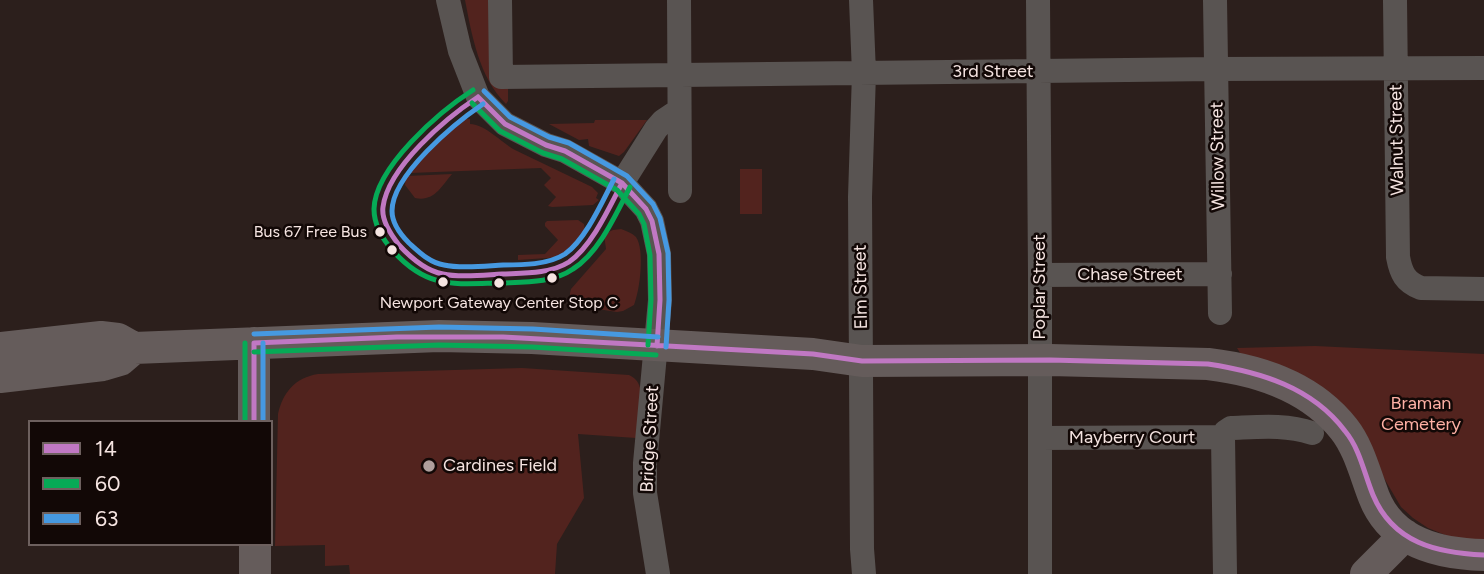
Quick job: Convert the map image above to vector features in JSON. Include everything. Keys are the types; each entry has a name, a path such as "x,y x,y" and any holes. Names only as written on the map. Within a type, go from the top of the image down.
{"main road":[{"path":"0,348 101,337 118,339 134,348 439,336 813,354 862,361 1040,359 1208,364 1248,370 1286,384 1307,396 1326,410 1345,430 1358,453 1375,500 1392,525 1417,542 1447,552 1484,555"},
{"path":"254,343 254,420"},
{"path":"0,377 103,365 120,359 134,348"},
{"path":"1366,574 1405,535"},
{"path":"255,546 255,574"}],"street":[{"name":"Bridge Street","path":"448,0 460,51 478,97 505,124 546,145 565,151 622,183 646,209 652,221 657,237 660,277 657,346 645,463 645,494 658,574"},
{"name":"3rd Street","path":"500,0 501,77 1484,68"},
{"path":"679,0 680,191"},
{"name":"Elm Street","path":"861,0 864,72 860,197 864,574"},
{"name":"Poplar Street","path":"1038,0 1040,574"},
{"name":"Willow Street","path":"1215,0 1220,313"},
{"name":"Walnut Street","path":"1395,0 1400,271 1412,285 1421,288 1484,289"},
{"path":"622,183 656,129 678,111"},
{"name":"Chase Street","path":"1040,275 1220,274"},
{"name":"Mayberry Court","path":"1040,438 1223,437 1230,428 1285,427 1312,433"},
{"path":"1223,437 1225,574"}],"green space":[{"path":"465,0 491,0 493,86 508,86 506,104 489,81 483,69"},
{"path":"463,119 470,119 470,124 488,131 515,150 592,187 598,193 596,198 599,200 593,205 548,206 556,197 544,185 551,178 541,168 410,173 452,125"},
{"path":"595,120 647,120 619,156 589,146 588,139 579,140 549,124 594,123"},
{"path":"740,169 762,169 762,214 740,214"},
{"path":"452,174 427,198 415,198 405,185 406,176"},
{"path":"578,220 584,224 585,231 562,257 518,260 518,255 545,254 558,240 545,226 547,221"},
{"path":"621,229 631,233 639,243 640,280 634,305 617,312 578,306 570,298 571,289 606,249 604,234"},
{"name":"Braman Cemetery","path":"1315,346 1484,354 1484,543 1460,541 1428,528 1413,518 1401,507 1381,473 1242,356 1237,348"},
{"name":"Cardines Field","path":"522,368 629,375 637,381 641,391 636,438 578,434 584,498 557,544 555,574 350,574 349,565 325,566 325,545 275,546 278,414 291,387 318,374"}],"transit line":[{"name":"60","path":"473,90 427,126 397,158 377,193 374,215 380,232 394,252 418,273 443,282 469,284 538,281 565,274 582,262 599,243 630,187"},
{"name":"63","path":"484,91 510,117 549,137 569,143 627,176 653,204 660,218 668,253 666,347"},
{"name":"14","path":"478,97 450,117 420,145 395,176 387,192 383,207 387,228 399,245 425,267 443,274 464,276 536,272 562,266 577,255 592,237 622,183"},
{"name":"14","path":"478,97 505,124 546,145 565,151 622,183 646,209 652,221 659,254 657,346"},
{"name":"60","path":"472,103 500,131 543,153 562,159 617,190 639,214 644,224 650,255 648,345"},
{"name":"63","path":"483,104 427,151 413,166 395,197 392,211 398,228 409,243 429,260 465,267 535,264 558,258 573,247 587,230 614,179"},
{"name":"63","path":"254,334 439,327 533,329 658,337"},
{"name":"14","path":"254,343 397,337 503,337 813,354 862,361 1050,360 1208,364 1265,377 1284,384 1317,403 1350,438 1373,495 1392,524 1405,535 1433,548 1484,555"},
{"name":"60","path":"245,343 245,420"},
{"name":"14","path":"254,343 254,420"},
{"name":"63","path":"263,343 263,420"},
{"name":"60","path":"254,352 439,345 532,347 656,355"}],"place":[{"name":"Bus 67 Free Bus","path":"380,232"},
{"name":"Newport Gateway Center Stop C","path":"499,283"},
{"name":"Cardines Field","path":"429,466"}]}
